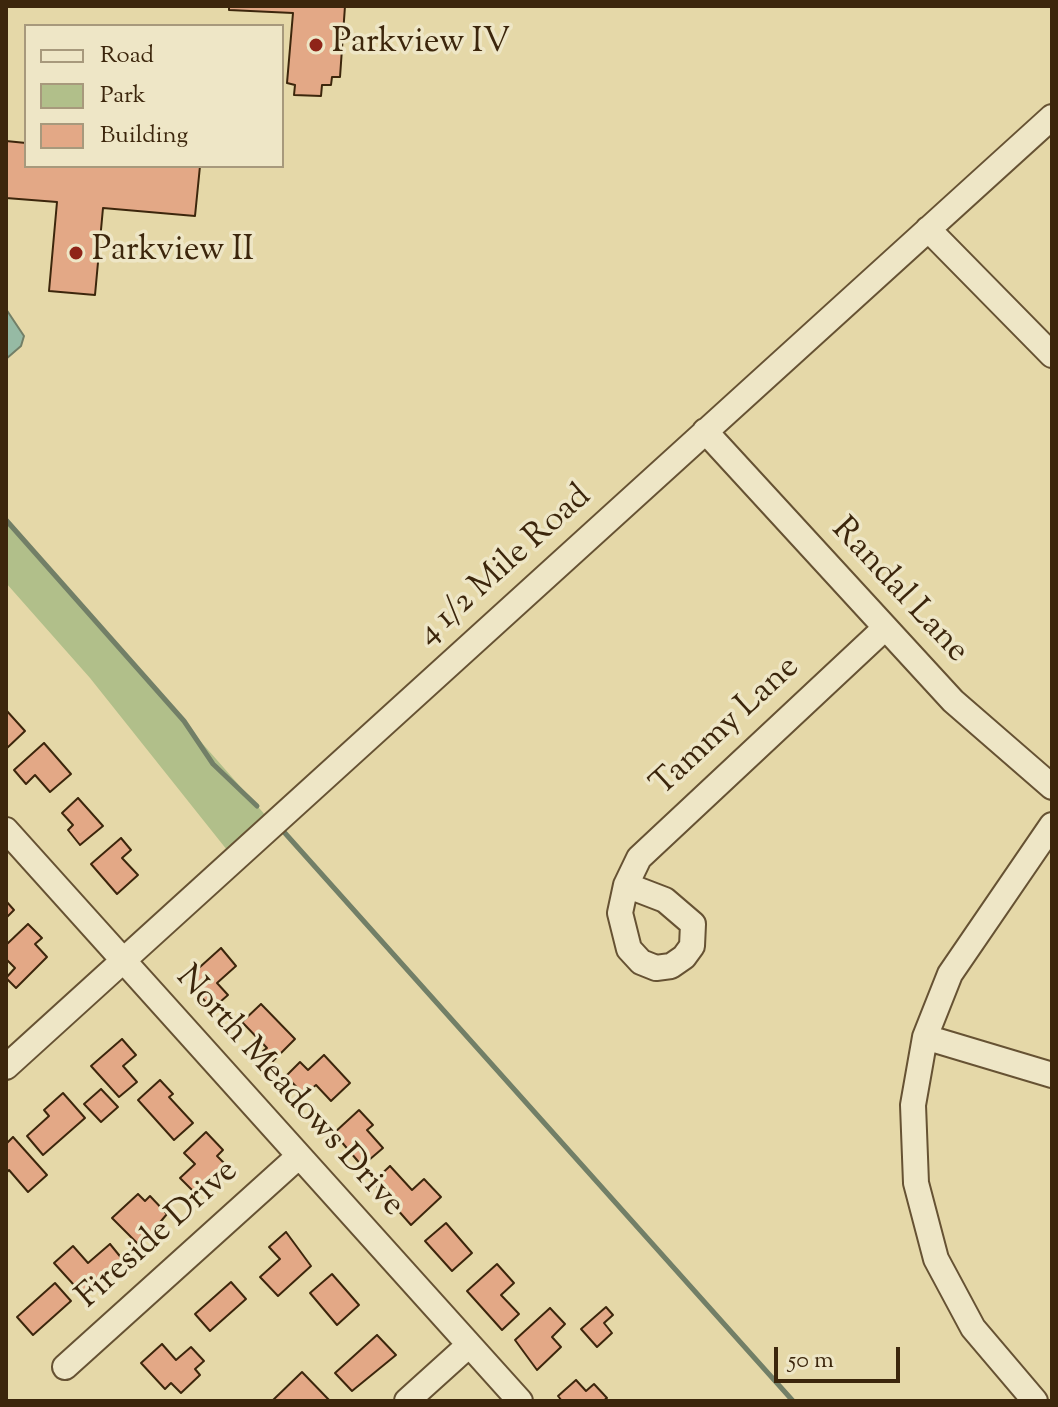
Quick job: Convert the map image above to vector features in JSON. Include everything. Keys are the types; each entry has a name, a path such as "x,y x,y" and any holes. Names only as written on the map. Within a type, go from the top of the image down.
{"street":[{"name":"4 1/2 Mile Road","path":"6,1067 1052,117"},
{"path":"928,229 1052,355"},
{"name":"Randal Lane","path":"705,431 963,710 1052,787"},
{"name":"Tammy Lane","path":"626,885 639,858 659,837 885,628"},
{"path":"1035,1401 973,1328 942,1271 924,1222 912,1144 913,1105 925,1037 950,974 966,945 1052,825"},
{"name":"North Meadows Drive","path":"6,830 520,1401"},
{"path":"925,1037 1052,1075"},
{"name":"Fireside Drive","path":"65,1367 299,1156"},
{"path":"407,1401 469,1345"}],"green space":[{"path":"6,520 267,817 227,850 90,678 6,583"}],"shaded area":[{"path":"6,309 24,336 21,346 6,359"}],"building":[{"name":"Parkview IV","path":"229,6 345,6 340,77 332,77 331,85 322,85 321,96 294,95 295,85 287,83 293,13 229,10"},
{"name":"Parkview II","path":"6,141 24,143 24,168 200,168 195,216 103,208 95,295 49,291 57,202 6,198"},
{"path":"6,710 25,731 6,749"},
{"path":"44,743 71,774 50,792 35,775 26,784 14,770"},
{"path":"78,798 103,826 80,845 68,830 73,825 62,813"},
{"path":"121,838 131,850 122,858 138,875 117,894 91,864"},
{"path":"6,901 14,910 6,918"},
{"path":"28,924 42,938 35,944 47,957 16,988 6,978 15,968 6,959 6,945"},
{"path":"221,948 236,966 217,983 228,995 212,1009 196,991 200,987 190,976"},
{"path":"261,1004 295,1039 273,1061 263,1051 267,1048 242,1022"},
{"path":"122,1039 136,1055 123,1066 137,1082 119,1097 91,1066"},
{"path":"324,1055 350,1083 331,1101 316,1085 304,1095 286,1076 300,1062 308,1070"},
{"path":"160,1080 173,1094 169,1097 193,1123 174,1140 138,1100"},
{"path":"101,1089 118,1107 101,1122 84,1104"},
{"path":"63,1093 85,1118 43,1155 27,1136 49,1116 44,1110"},
{"path":"359,1110 373,1125 367,1130 383,1148 362,1166 334,1133"},
{"path":"206,1132 223,1150 217,1156 227,1166 197,1195 180,1178 195,1164 184,1153"},
{"path":"13,1137 47,1175 28,1192 9,1170 6,1173 6,1144"},
{"path":"390,1166 412,1190 424,1179 441,1197 411,1225 373,1182"},
{"path":"138,1194 145,1201 150,1196 167,1214 140,1246 112,1218"},
{"path":"446,1223 472,1253 452,1271 425,1241"},
{"path":"286,1232 311,1266 278,1296 260,1277 280,1259 269,1247"},
{"path":"110,1244 123,1260 83,1295 54,1263 73,1246 88,1263"},
{"path":"497,1264 514,1283 501,1295 519,1314 502,1330 467,1291"},
{"path":"332,1274 359,1305 337,1325 310,1293"},
{"path":"231,1282 246,1299 210,1331 195,1314"},
{"path":"55,1283 71,1301 33,1335 17,1317"},
{"path":"606,1307 613,1315 604,1323 612,1333 597,1347 581,1329"},
{"path":"550,1308 565,1324 552,1337 561,1347 537,1370 515,1340"},
{"path":"377,1335 396,1355 352,1391 335,1373"},
{"path":"162,1344 176,1360 191,1347 204,1361 195,1369 200,1375 181,1393 171,1383 165,1389 141,1363"},
{"path":"302,1372 330,1401 272,1401"},
{"path":"576,1380 586,1391 594,1384 607,1398 603,1401 562,1401 558,1396"}],"waterway":[{"path":"6,520 184,721 213,764 257,806"},
{"path":"284,832 793,1401"}],"place":[{"name":"Parkview IV","path":"316,45"},
{"name":"Parkview II","path":"76,253"}]}
